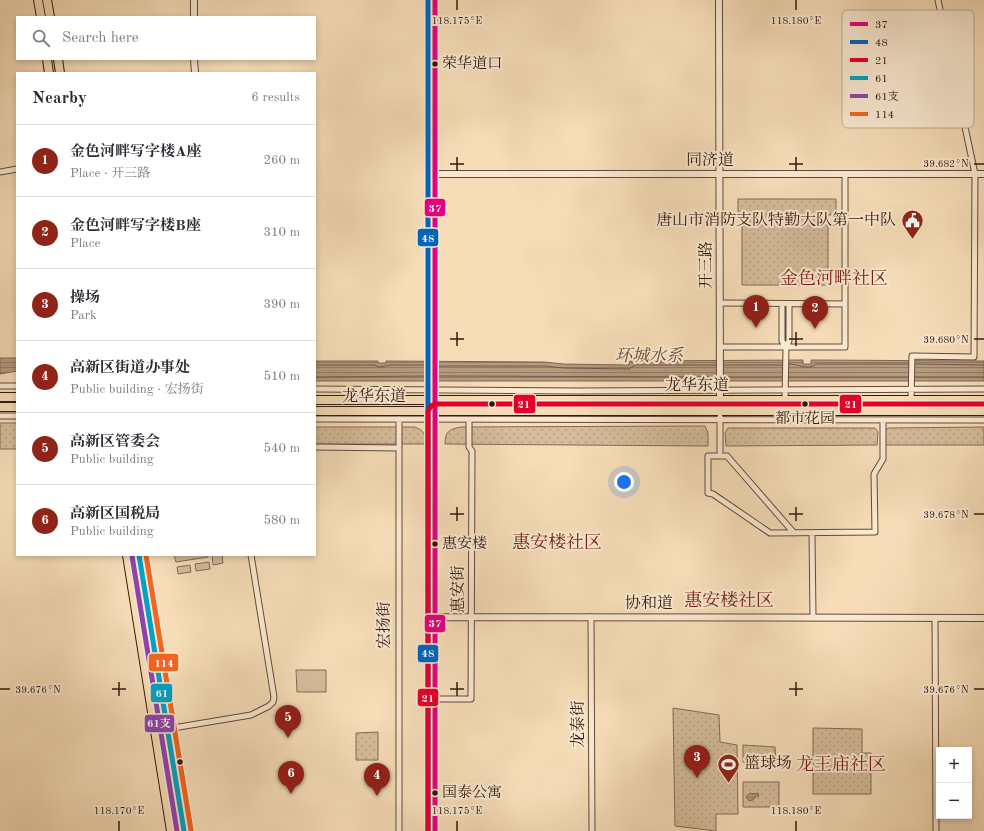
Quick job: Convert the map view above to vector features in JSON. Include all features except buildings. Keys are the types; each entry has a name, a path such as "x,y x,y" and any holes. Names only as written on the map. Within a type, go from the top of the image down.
{"main road":[{"path":"38,0 41,16"},
{"path":"47,0 50,16"},
{"path":"47,60 49,72"},
{"path":"58,60 60,72"},
{"path":"0,397 16,397"},
{"name":"龙华东道","path":"316,400 984,400"},
{"path":"0,407 16,407"},
{"name":"龙华东道","path":"316,411 435,415 720,410 984,411"},
{"path":"127,556 171,831"},
{"path":"139,556 184,831"}],"street":[{"path":"194,0 194,16"},
{"path":"435,0 435,831"},
{"name":"开三路","path":"719,0 720,410"},
{"path":"938,0 940,10"},
{"path":"194,60 194,72"},
{"path":"911,401 912,356 974,357 975,174 965,128"},
{"path":"0,172 16,169"},
{"name":"同济道","path":"435,174 984,174"},
{"path":"720,347 845,347 845,174"},
{"path":"720,304 845,304"},
{"path":"782,304 782,341 786,347"},
{"path":"785,400 786,347 789,341 789,304"},
{"path":"0,386 16,386"},
{"path":"316,389 579,391 911,386 984,389"},
{"path":"720,410 720,456"},
{"path":"316,419 399,419 435,415 469,420 984,420"},
{"path":"0,416 16,416"},
{"name":"宏扬街","path":"399,419 399,831"},
{"name":"惠安街","path":"435,699 471,699 472,450 469,447 469,420"},
{"path":"794,533 727,456 708,456 708,494 713,494 770,533 794,533 812,533 875,532 874,474 883,459 883,420"},
{"path":"316,447 399,448"},
{"path":"812,533 813,618"},
{"path":"168,729 246,716 269,706 273,702 274,697 251,556"},
{"name":"协和道","path":"435,617 984,618"},
{"name":"龙泰街","path":"591,617 592,831"},
{"path":"934,618 936,831"}],"shaded area":[{"path":"738,199 836,199 836,215 828,215 828,285 742,285 742,213 738,213"},
{"path":"0,423 16,423 16,449 0,449"},
{"path":"705,426 708,433 708,446 445,444 448,432 461,427"},
{"path":"316,427 414,427 420,429 423,433 426,444 316,444"},
{"path":"984,427 984,445 883,445 883,432 888,428"},
{"path":"728,428 875,428 878,432 877,445 726,446 725,433"},
{"path":"174,556 208,556 208,557 176,562"},
{"path":"212,556 222,556 223,563 213,565"},
{"path":"209,562 210,569 196,571 195,564"},
{"path":"190,565 191,572 178,574 177,567"},
{"path":"296,670 326,670 326,692 297,692"},
{"path":"673,708 719,715 720,742 737,745 738,814 716,814 716,831 675,826"},
{"path":"813,728 862,729 862,753 871,753 871,794 813,794"},
{"path":"378,732 378,760 356,760 356,733"},
{"path":"743,745 775,747 776,762 743,762"},
{"path":"743,782 779,782 779,807 743,807"}],"water":[{"path":"0,358 16,358 16,371 0,374"},
{"path":"803,360 803,364 811,364 811,360 984,361 984,381 316,381 316,361 378,361 378,363 386,363 386,361 544,362 564,364 629,365 630,361"},
{"path":"750,793 758,793 759,796 756,796 753,800 749,801 746,797"}],"transit line":[{"name":"48","path":"428,0 428,831"},
{"name":"37","path":"435,0 435,831"},
{"name":"21","path":"428,831 428,411 431,406 435,404 984,404"},
{"name":"61支","path":"132,556 177,831"},
{"name":"61","path":"139,556 184,831"},
{"name":"114","path":"146,556 191,830"}],"place":[{"name":"荣华道口","path":"435,64"},
{"name":"唐山市消防支队特勤大队第一中队","path":"912,240"},
{"name":"金色河畔写字楼A座","path":"756,328"},
{"name":"金色河畔写字楼B座","path":"815,329"},
{"name":"都市花园","path":"805,404"},
{"name":"惠安楼","path":"435,544"},
{"name":"高新区管委会","path":"288,738"},
{"name":"操场","path":"697,778"},
{"name":"篮球场","path":"728,784"},
{"name":"国泰公寓","path":"435,793"},
{"name":"高新区国税局","path":"291,794"},
{"name":"高新区街道办事处","path":"377,796"}],"district":[{"name":"金色河畔社区","path":"834,279"},
{"name":"惠安楼社区","path":"557,543"},
{"name":"惠安楼社区","path":"729,601"},
{"name":"龙王庙社区","path":"841,765"}],"water label":[{"name":"环城水系","path":"649,356"}]}
